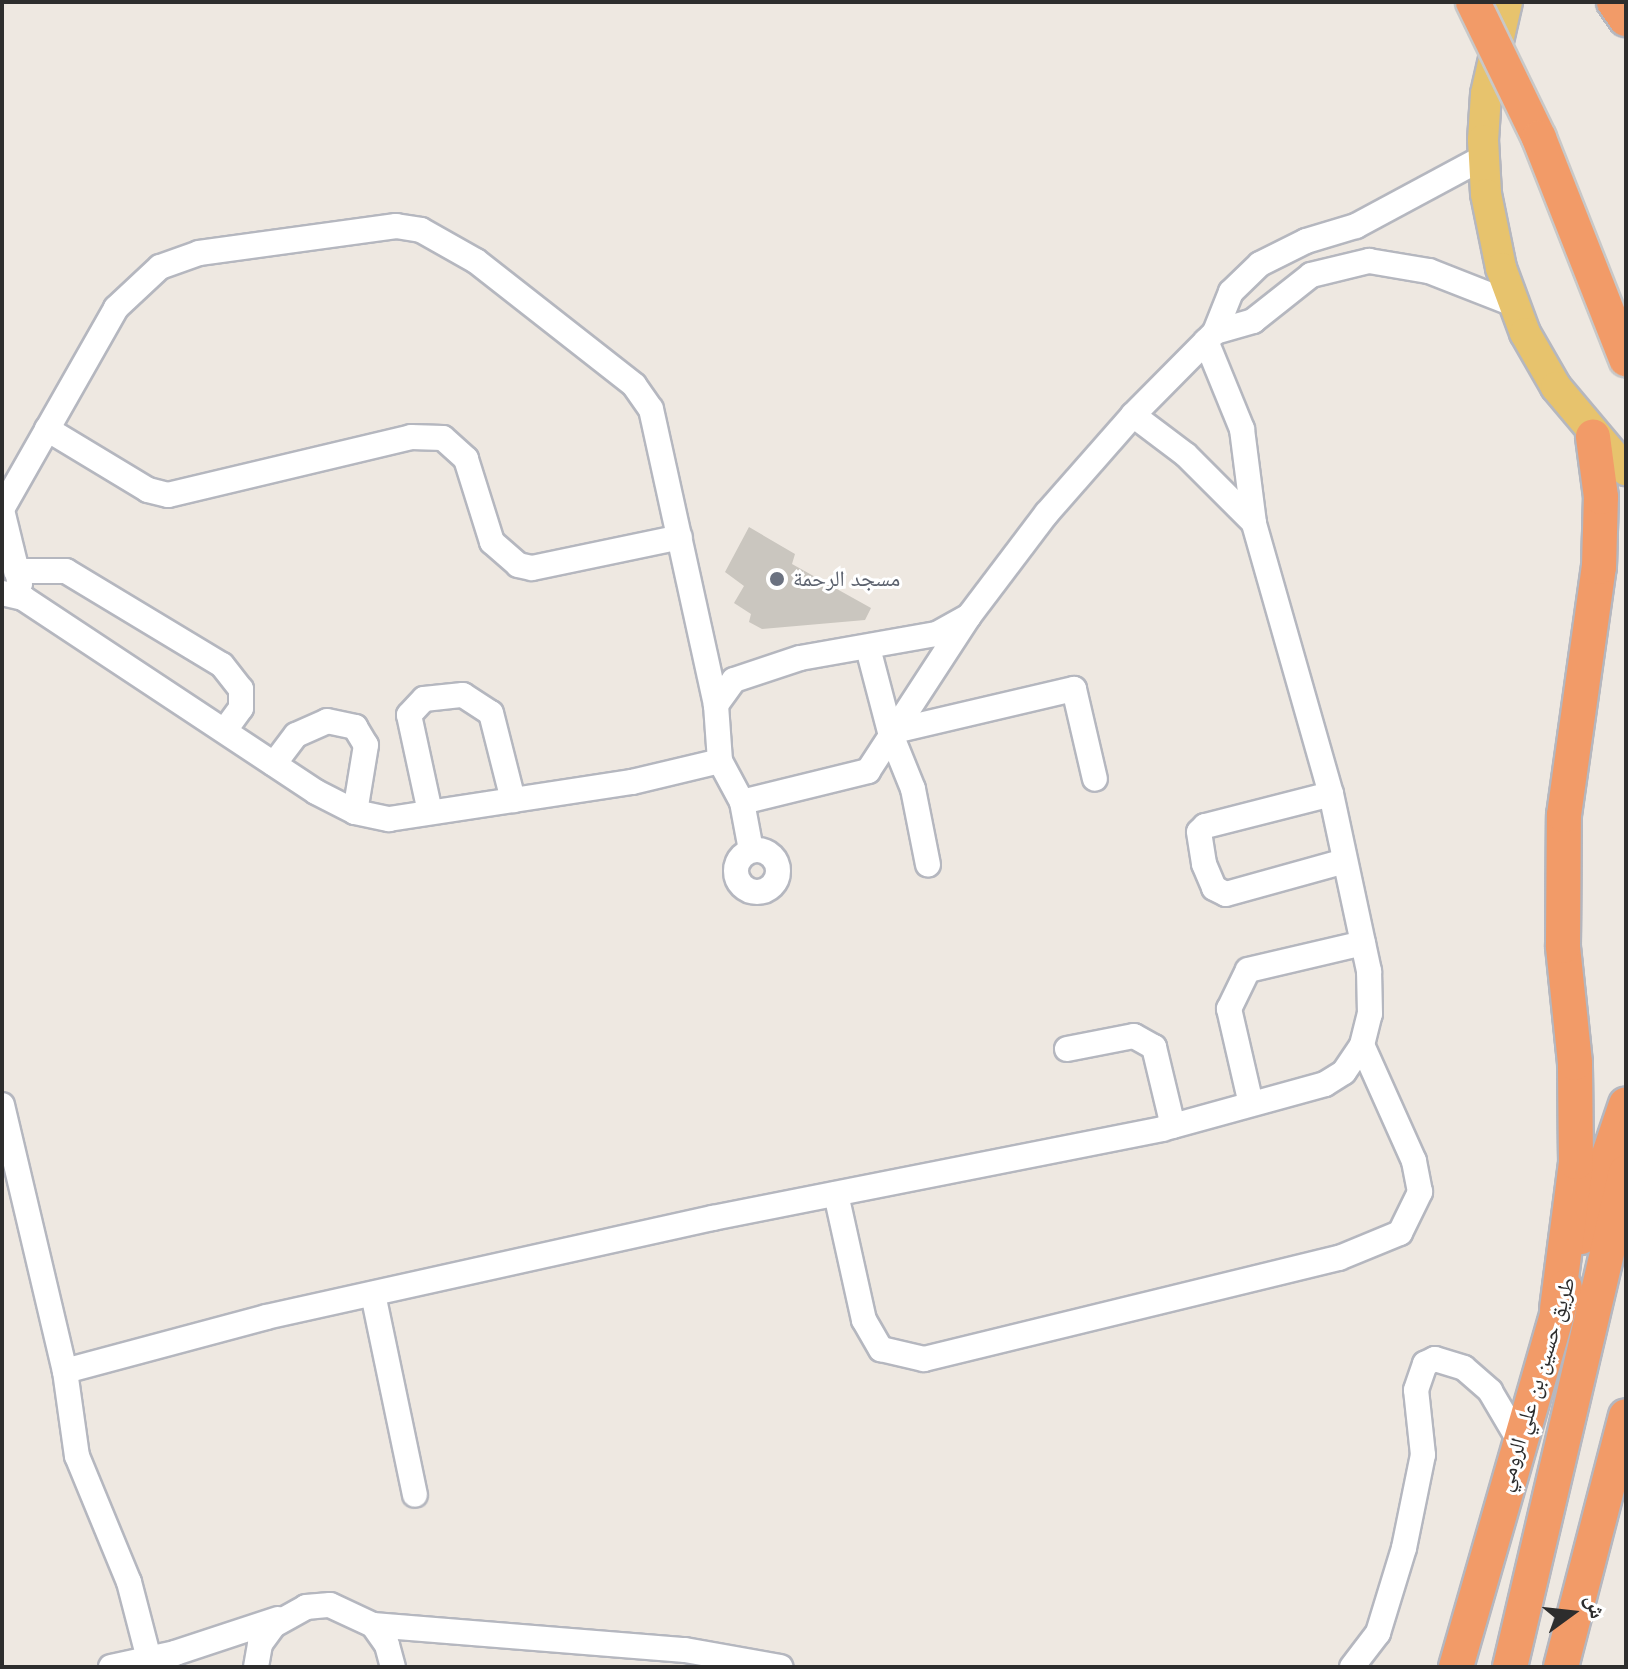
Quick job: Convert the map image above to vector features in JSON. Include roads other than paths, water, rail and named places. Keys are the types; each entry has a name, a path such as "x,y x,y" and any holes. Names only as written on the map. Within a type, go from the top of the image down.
{"highway":[{"path":"1473,2 1539,138 1626,359"},
{"path":"1614,2 1626,19"},
{"path":"1557,1309 1576,1162 1575,1063 1563,946 1564,815 1599,567 1601,497 1593,437"},
{"name":"طريق حسين بن علي الرومي","path":"1456,1658 1557,1309 1626,1104"},
{"path":"1510,1667 1626,1172"},
{"path":"1561,1667 1626,1416"},
{"path":"1581,1667 1626,1481"}],"main road":[{"path":"1507,2 1486,94 1484,157 1492,232 1513,304 1540,361 1593,437 1626,470"}],"street":[{"path":"742,802 868,771 890,732 969,616 1047,513 1133,415 1210,337 1231,292 1260,264 1306,241 1356,226 1484,157"},
{"path":"720,761 632,782 389,819 355,812 274,764 12,596 16,571 2,509 116,308 160,267 199,253 396,226 421,230 476,261 634,385 651,409 716,705 720,761 742,802 751,850"},
{"path":"1210,337 1253,321 1285,290 1311,275 1369,261 1429,271 1513,304"},
{"path":"65,1371 373,1294 836,1194 1173,1126 1325,1084 1344,1072 1362,1045 1370,1014 1363,943 1331,794 1254,523 1242,429 1210,337"},
{"path":"1133,415 1186,455 1254,523"},
{"path":"47,429 148,490 168,495 411,437 443,438 466,459 492,542 518,565 532,568 680,537"},
{"path":"16,571 66,571 222,665 241,689 241,708 225,730"},
{"path":"716,705 734,680 755,671 936,634 969,616"},
{"path":"868,648 890,732 913,789 928,865"},
{"path":"890,732 1074,689 1095,779"},
{"path":"430,812 409,715 424,699 463,695 491,713 513,800"},
{"path":"274,764 296,735 327,721 355,727 366,745 355,812"},
{"path":"1331,794 1205,826 1199,832 1204,864 1214,888 1226,894 1345,861"},
{"path":"1251,1104 1229,1009 1248,970 1363,943"},
{"path":"1067,1049 1134,1036 1154,1047 1173,1126"},
{"path":"836,1194 864,1320 881,1349 924,1359 1339,1258 1400,1233 1420,1192 1414,1161 1362,1045"},
{"path":"2,1105 65,1371 77,1456 129,1582 149,1659"},
{"path":"373,1294 415,1495"},
{"path":"1352,1667 1378,1633 1404,1548 1423,1455 1416,1390 1425,1364 1435,1359 1464,1368 1490,1391 1519,1440"},
{"path":"111,1667 149,1659 330,1605 373,1625 685,1650 780,1667"},
{"path":"256,1667 260,1644 284,1617"},
{"path":"373,1625 387,1645 393,1667"}],"place":[{"name":"مسجد الرحمة","path":"777,579"}]}
